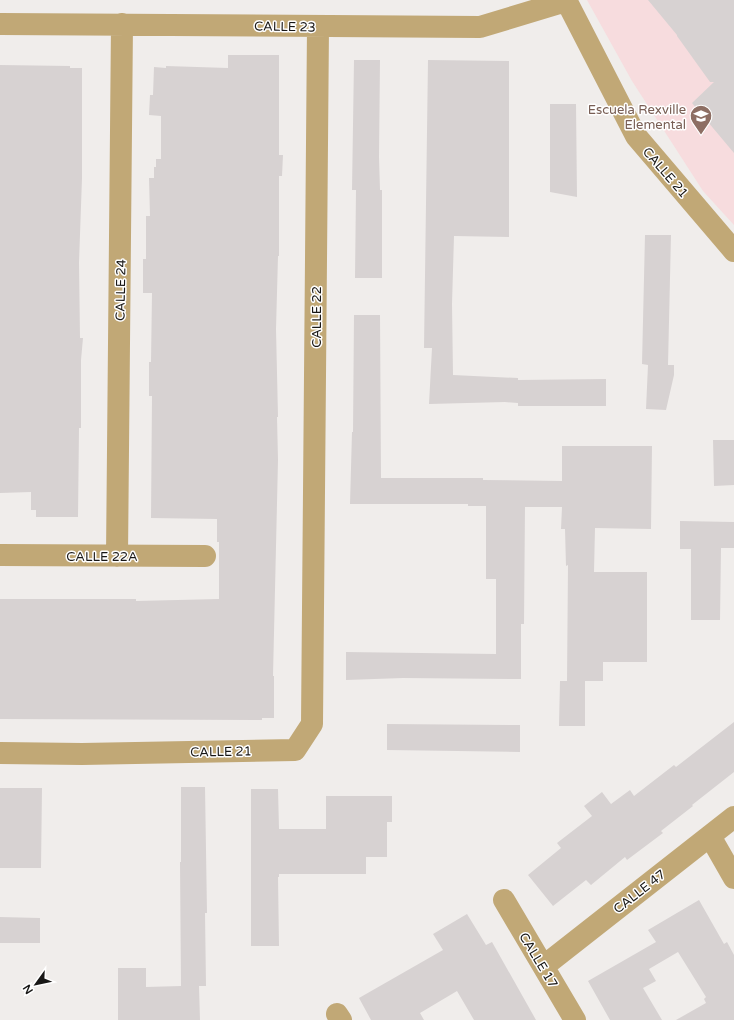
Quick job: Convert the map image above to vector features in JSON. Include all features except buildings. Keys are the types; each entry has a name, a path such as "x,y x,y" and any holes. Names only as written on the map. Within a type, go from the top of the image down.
{"street":[{"name":"CALLE 23","path":"0,24 480,27 566,0"},
{"name":"CALLE 21","path":"566,0 636,136 734,251"},
{"name":"CALLE 24","path":"117,556 122,24"},
{"name":"CALLE 22","path":"314,607 318,27"},
{"name":"CALLE 22A","path":"0,555 205,556"},
{"name":"CALLE 21","path":"0,753 82,754 295,750 312,724 314,607"},
{"name":"CALLE 47","path":"544,966 734,817"},
{"path":"710,836 734,878"},
{"name":"CALLE 17","path":"504,900 575,1020"}],"shaded area":[{"name":"Escuela Rexville Elemental","path":"587,0 734,0 734,225 703,191 632,81"}],"place":[{"name":"Escuela Rexville Elemental","path":"701,136"}]}
